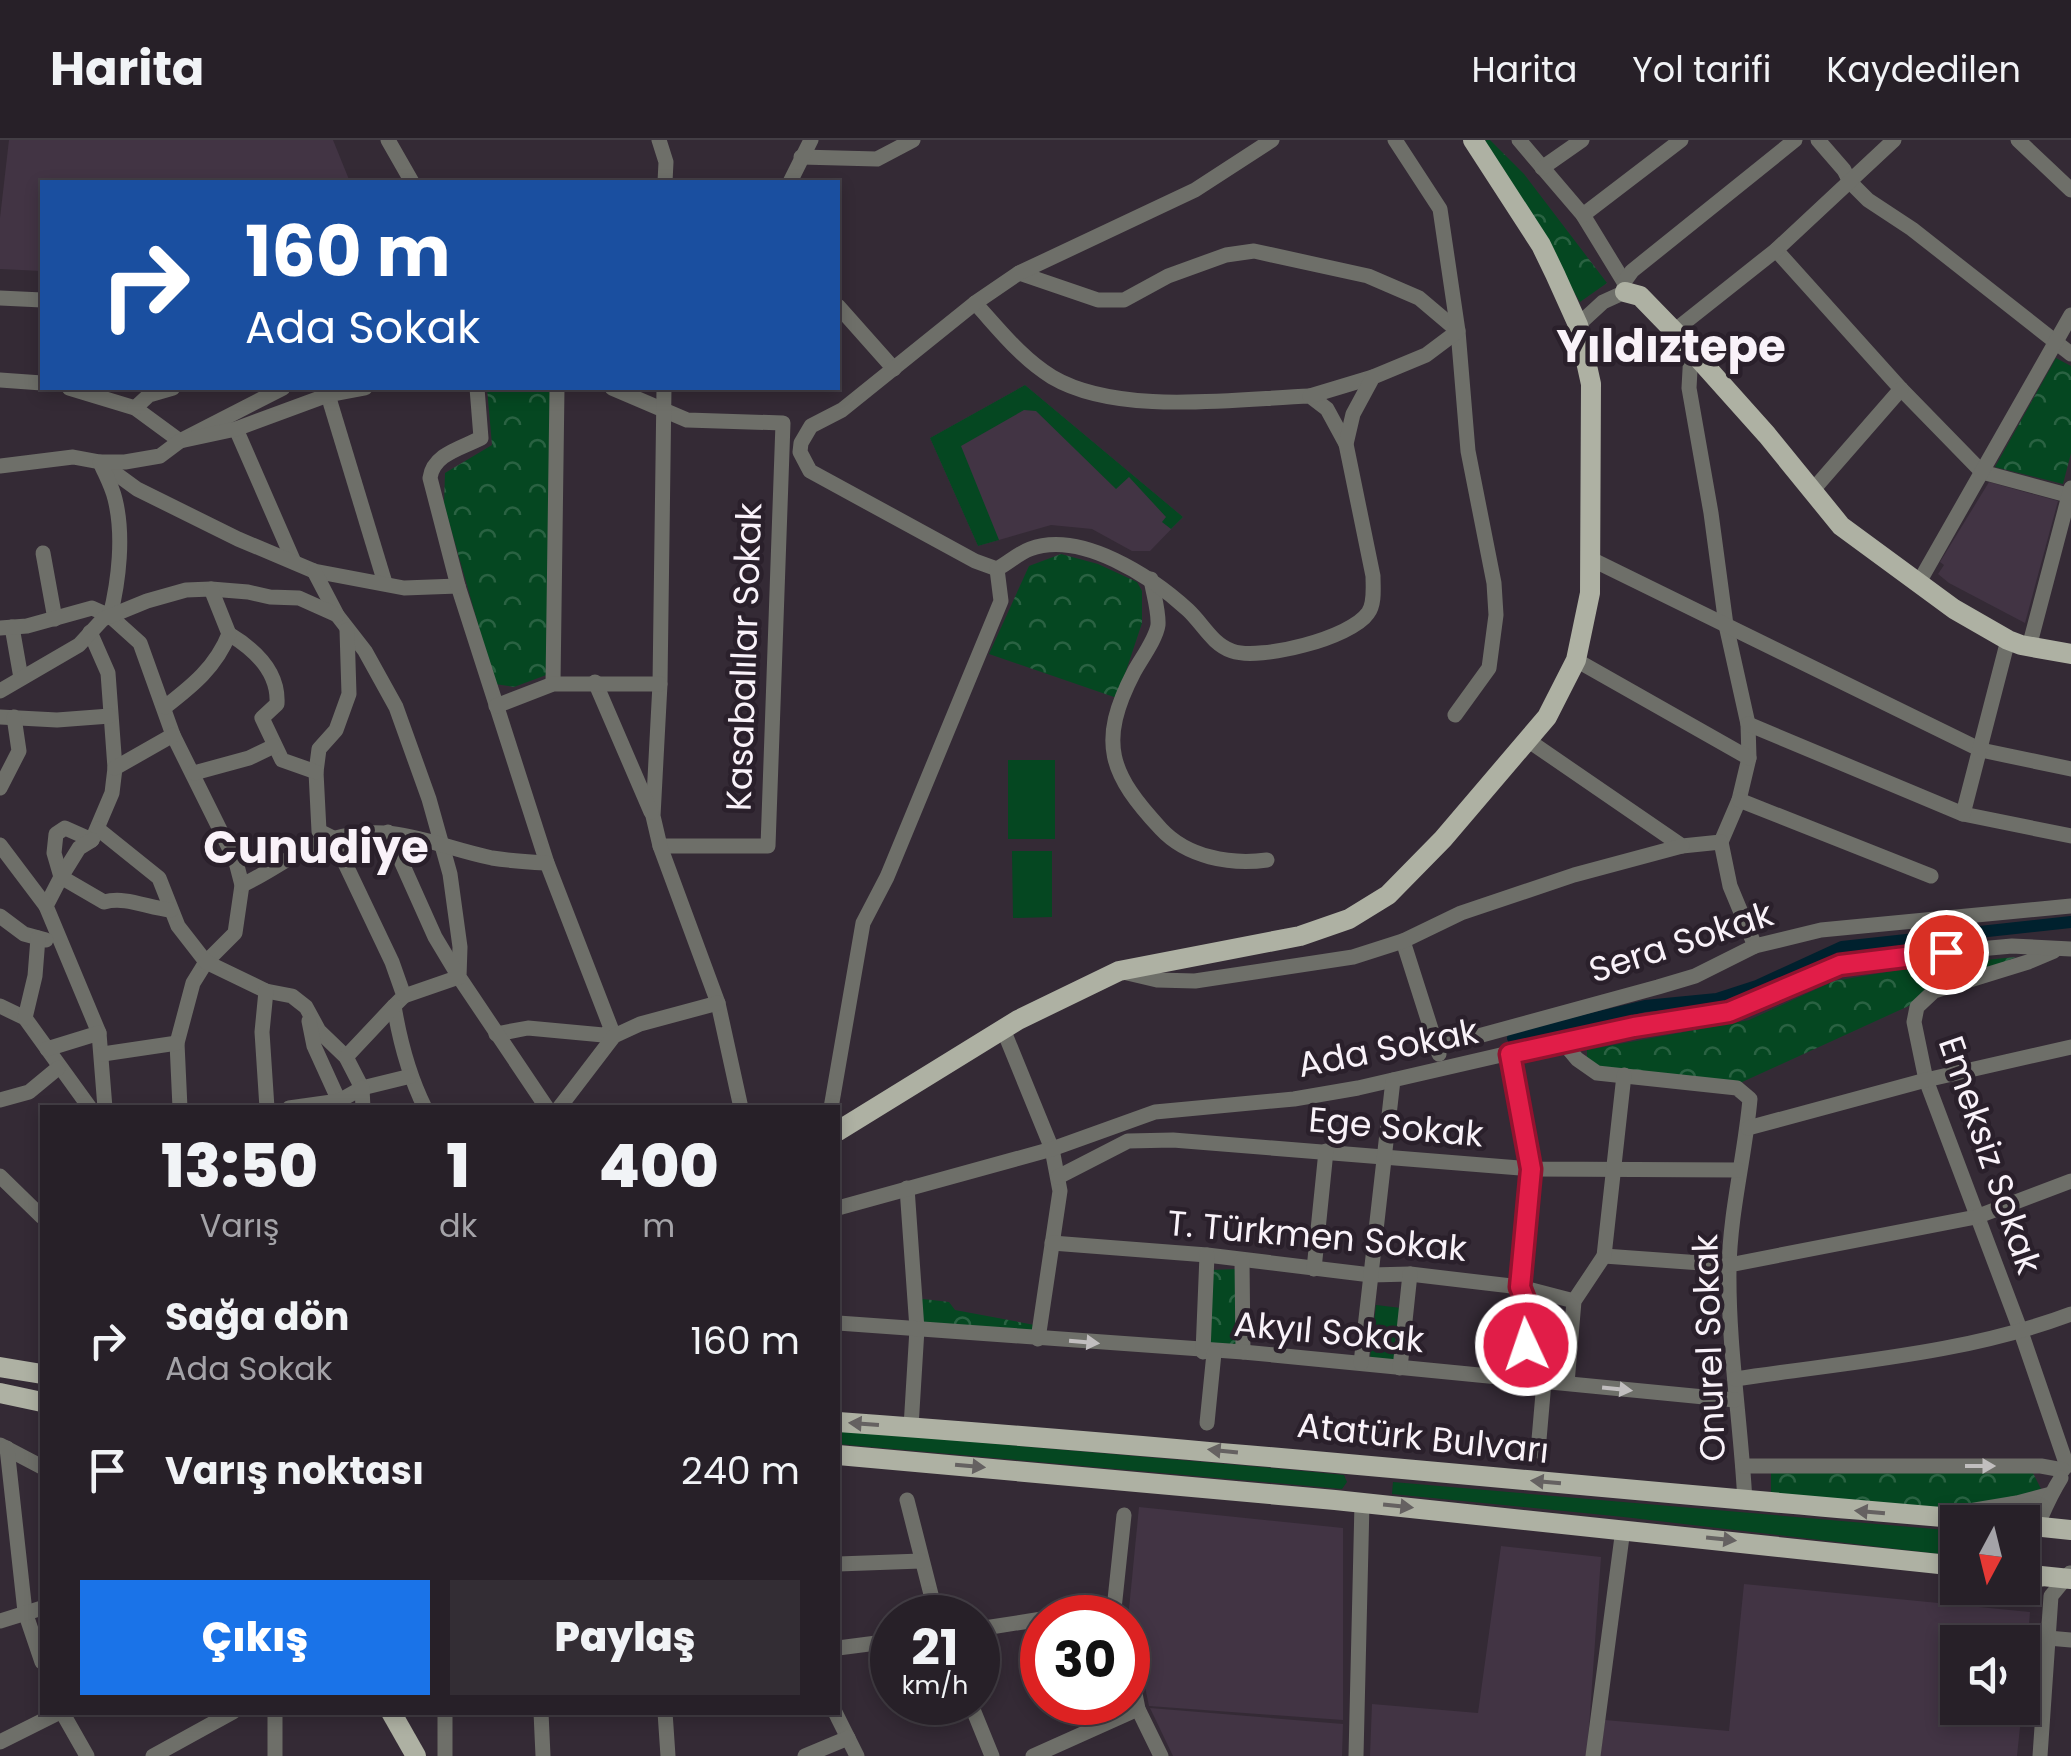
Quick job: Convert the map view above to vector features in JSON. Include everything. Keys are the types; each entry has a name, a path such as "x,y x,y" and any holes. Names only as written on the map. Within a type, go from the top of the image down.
{"main road":[{"path":"840,1130 1003,1029 1119,971 1300,936 1349,919 1388,895 1547,718 1576,660 1584,631 1591,559 1590,384 1578,325 1541,245 1474,140"},
{"path":"1625,287 1640,296 1674,331 1841,526 1954,610 2008,640 2071,654"},
{"path":"3,1366 40,1374"},
{"path":"0,1393 40,1402"},
{"name":"Atatürk Bulvarı","path":"840,1422 1204,1449 1940,1517"},
{"name":"Atatürk Bulvarı","path":"840,1455 1362,1503 1940,1564"},
{"path":"2040,1527 2071,1530"},
{"path":"2040,1575 2070,1576"},
{"path":"393,1715 416,1756"}],"street":[{"path":"388,140 411,180"},
{"path":"659,140 666,162 666,180"},
{"path":"791,180 811,140"},
{"path":"801,157 877,159 914,140"},
{"path":"997,569 827,482 803,462 801,443 811,426 842,410 1019,272 1195,190 1272,140"},
{"path":"1395,140 1440,209 1458,331 1468,451 1494,583 1496,615 1489,668 1455,714"},
{"path":"1519,140 1583,216 1625,287"},
{"path":"1542,168 1582,140"},
{"path":"1583,216 1681,140"},
{"path":"1578,325 1625,287 1632,271 1795,140"},
{"path":"1818,140 1868,200 1912,229 2071,354"},
{"path":"1674,331 1776,250 1894,140"},
{"path":"2018,140 2071,190"},
{"path":"1776,250 1982,472 2070,493 2029,647"},
{"path":"1019,272 1098,300 1124,300 1168,276 1226,255 1254,252 1368,276 1419,298 1458,331"},
{"path":"0,298 40,300"},
{"path":"975,303 1018,350 1053,377 1094,396 1131,400 1310,396 1373,377 1426,355 1458,331"},
{"path":"840,308 894,370"},
{"path":"1918,584 2071,316"},
{"path":"1691,352 1688,388 1726,625 1748,724 1749,758 1739,800 1721,842 1730,886 1755,946"},
{"path":"1346,444 1353,414 1373,377"},
{"path":"0,380 40,382"},
{"path":"1812,491 1901,389"},
{"path":"76,390 135,408 180,442"},
{"path":"135,408 149,395 165,390"},
{"path":"0,466 72,457 126,462 160,456 280,390"},
{"path":"180,442 236,429 328,395 354,390"},
{"path":"476,390 481,438 438,459 430,478 458,586 547,863 614,1036"},
{"path":"553,684 557,390"},
{"path":"617,390 664,408"},
{"path":"653,816 660,684 664,390"},
{"path":"328,395 384,583"},
{"path":"997,569 1031,548 1066,544 1111,558 1150,579 1190,612 1216,643 1234,652 1273,654 1308,645 1354,624 1369,613 1373,576 1346,444 1327,408 1310,396"},
{"name":"Kasabalılar Sokak","path":"660,846 768,846 783,423 687,420 664,408"},
{"path":"236,429 294,562"},
{"path":"100,462 137,490 314,571 404,588 458,586"},
{"path":"100,462 115,498 118,527 118,584 110,616"},
{"path":"42,553 56,620"},
{"path":"1591,559 1981,750 2071,770"},
{"path":"832,1105 863,924 887,877 1001,601 997,569"},
{"path":"314,571 396,706 450,874 460,948 459,977"},
{"path":"1150,579 1158,626 1130,680 1116,720 1112,749 1122,784 1171,840 1196,853 1245,863 1267,860"},
{"path":"211,589 228,634 248,646 271,672 278,689 278,704 262,718 282,760 316,772"},
{"path":"0,691 79,645 110,616 186,590 299,598 337,614"},
{"path":"21,678 6,627 56,620 92,608 110,616 140,643 173,734 236,862 242,885 235,934 206,962 193,982 177,1043 180,1105"},
{"path":"347,630 349,694 336,730 319,749 316,772 320,831 333,838 392,962 399,1001 399,1038 423,1105"},
{"path":"46,906 80,848 95,834 112,792 115,768 108,673 90,632"},
{"path":"165,707 220,656 228,634"},
{"path":"1963,814 2008,640"},
{"path":"1576,660 1749,758"},
{"path":"596,682 653,816 660,846 718,1003 740,1105"},
{"path":"496,706 553,684 660,684"},
{"path":"0,788 4,770 19,751 7,717 57,720 110,716"},
{"path":"1748,724 1963,814 2071,836"},
{"path":"115,768 173,734"},
{"path":"1529,740 1682,846"},
{"path":"194,773 250,758 274,746"},
{"path":"1739,800 1931,876"},
{"path":"171,910 147,908 119,898 104,902 61,877 54,853 56,834 65,828 95,834 159,878 190,945 206,962 266,991 292,996 306,1007 319,1031 346,1057 362,1088 363,1105"},
{"path":"242,885 295,854 333,838 388,832 408,833 496,858 547,863"},
{"path":"388,832 435,937 544,1105"},
{"path":"1119,971 1157,980 1195,981 1353,957 1574,875 1682,846 1721,842"},
{"path":"0,845 46,906 99,1032 105,1105"},
{"name":"Sera Sokak","path":"1438,1047 1695,976 1755,946 1821,930 2071,906"},
{"path":"0,916 24,934 59,944"},
{"path":"25,1018 35,976 38,938"},
{"path":"1403,941 1438,1047 1439,1068"},
{"name":"Ada Sokak","path":"840,1207 1052,1149 1154,1112 1294,1099 1562,1042 1729,1012 1840,965 2012,946 2064,949"},
{"name":"Emeksiz Sokak","path":"2064,949 1934,991 1916,1007 1914,1022 1926,1080 2022,1332 2067,1474"},
{"path":"346,1057 399,1001 459,977"},
{"path":"266,991 262,1032 267,1105"},
{"path":"561,1105 614,1036 640,1024 718,1003"},
{"path":"0,1006 25,1018 88,1105"},
{"path":"306,1007 314,1046 338,1101"},
{"path":"496,1034 528,1028 614,1036"},
{"path":"1003,1029 1052,1149 1060,1191 1038,1338"},
{"path":"48,1049 99,1032"},
{"path":"1562,1042 1598,1073 1738,1088 1750,1099 1748,1128 1926,1080 2071,1048"},
{"path":"102,1054 177,1043"},
{"path":"1510,1054 1531,1169 1520,1287 1529,1310 1522,1379"},
{"path":"0,1100 29,1092 58,1068"},
{"path":"1567,1384 1574,1302 1604,1256 1624,1075"},
{"path":"310,1105 338,1101 362,1088 411,1076"},
{"path":"1361,1364 1394,1080"},
{"name":"Onurel Sokak","path":"1744,1502 1729,1264 1738,1170 1748,1128"},
{"name":"Ege Sokak","path":"1058,1176 1128,1141 1174,1140 1531,1169 1738,1170"},
{"path":"1314,1269 1326,1151"},
{"path":"0,1176 40,1215"},
{"path":"1604,1256 1729,1264 1976,1217 2071,1181"},
{"path":"908,1188 917,1330 911,1427"},
{"name":"T. Türkmen Sokak","path":"1052,1243 1207,1255 1371,1275 1410,1274 1520,1287 1574,1302"},
{"path":"1207,1255 1207,1422"},
{"path":"1242,1260 1243,1352"},
{"path":"1400,1368 1410,1274"},
{"path":"1735,1379 2022,1332 2071,1314"},
{"name":"Akyıl Sokak","path":"840,1322 1243,1352 1735,1400"},
{"path":"1538,1451 1544,1382"},
{"path":"3,1447 40,1466"},
{"path":"3,1447 5,1484 26,1612 40,1656"},
{"path":"1743,1466 2040,1466 2067,1474 2040,1512"},
{"path":"1935,1517 2051,1494"},
{"path":"907,1500 931,1595"},
{"path":"1356,1756 1362,1503"},
{"path":"1117,1595 1124,1515"},
{"path":"1593,1756 1623,1530"},
{"path":"840,1564 921,1560"},
{"path":"2040,1756 2051,1596 2070,1576"},
{"path":"2040,1585 2051,1596"},
{"path":"0,1621 40,1608"},
{"path":"2048,1638 2071,1640"},
{"path":"840,1648 870,1644"},
{"path":"0,1742 55,1715"},
{"path":"63,1715 87,1756"},
{"path":"153,1756 228,1715"},
{"path":"274,1756 275,1715"},
{"path":"444,1756 445,1715"},
{"path":"541,1715 543,1756"},
{"path":"665,1715 668,1756"},
{"path":"836,1715 858,1756"},
{"path":"979,1725 992,1756"},
{"path":"1033,1756 1102,1725"},
{"path":"1146,1725 1161,1756"},
{"path":"805,1756 848,1738"}],"shaded area":[{"path":"9,140 333,140 349,180 40,180 40,271 0,269 0,218"},
{"path":"1025,385 1183,517 1150,551 1132,551 1092,529 1051,525 978,546 930,438"},
{"path":"1989,482 2058,501 2025,623 1938,574 1944,565 1940,562"},
{"path":"1139,1507 1343,1528 1343,1720 1150,1706 1150,1595 1130,1595"},
{"path":"1501,1546 1601,1557 1587,1756 1370,1756 1372,1704 1478,1713"},
{"path":"1744,1584 2030,1612 2029,1625 1940,1625 1940,1725 2020,1725 2017,1756 1600,1756 1605,1720 1729,1731"},
{"path":"1150,1708 1343,1724 1342,1756 1173,1756"}],"green space":[{"path":"1486,140 1524,174 1607,283 1580,302 1484,143"},
{"path":"2056,358 2071,366 2071,453 2063,484 1995,467"},
{"path":"1025,385 1183,517 1171,529 1162,522 1166,517 1129,477 1116,489 1036,411 1024,410 961,446 999,540 978,546 930,438"},
{"path":"487,390 550,390 549,674 514,687 495,684 444,504 445,473 492,445"},
{"path":"1061,554 1098,564 1137,582 1142,591 1142,623 1117,698 989,654 1029,566"},
{"path":"1008,760 1055,760 1055,839 1008,839"},
{"path":"1012,851 1052,851 1052,917 1013,918"},
{"path":"2016,957 1740,1083 1602,1070 1587,1063 1587,1050 1749,1020 1834,981 1922,966"},
{"path":"1237,1269 1236,1349 1210,1347 1210,1270"},
{"path":"915,1298 949,1302 955,1310 1040,1326 1038,1339 917,1329"},
{"path":"1376,1305 1401,1308 1395,1361 1370,1358"},
{"path":"1540,1327 1567,1330 1562,1376 1535,1373"},
{"path":"840,1430 1344,1475 1347,1482 1342,1489 840,1444"},
{"path":"1771,1471 2033,1473 2041,1489 1999,1502 1940,1505 1933,1509 1771,1494"},
{"path":"1393,1482 1940,1530 1940,1554 1624,1517 1392,1494"}],"waterway":[{"path":"1513,1038 1645,1006 1717,999 1757,986 1842,947 2071,922"}],"district":[{"name":"Yıldıztepe","path":"1671,346"},
{"name":"Cunudiye","path":"316,847"}],"route":[{"path":"1526,1345 1529,1310 1520,1287 1531,1169 1510,1054 1670,1020 1729,1012 1840,965 1946,952"}]}
